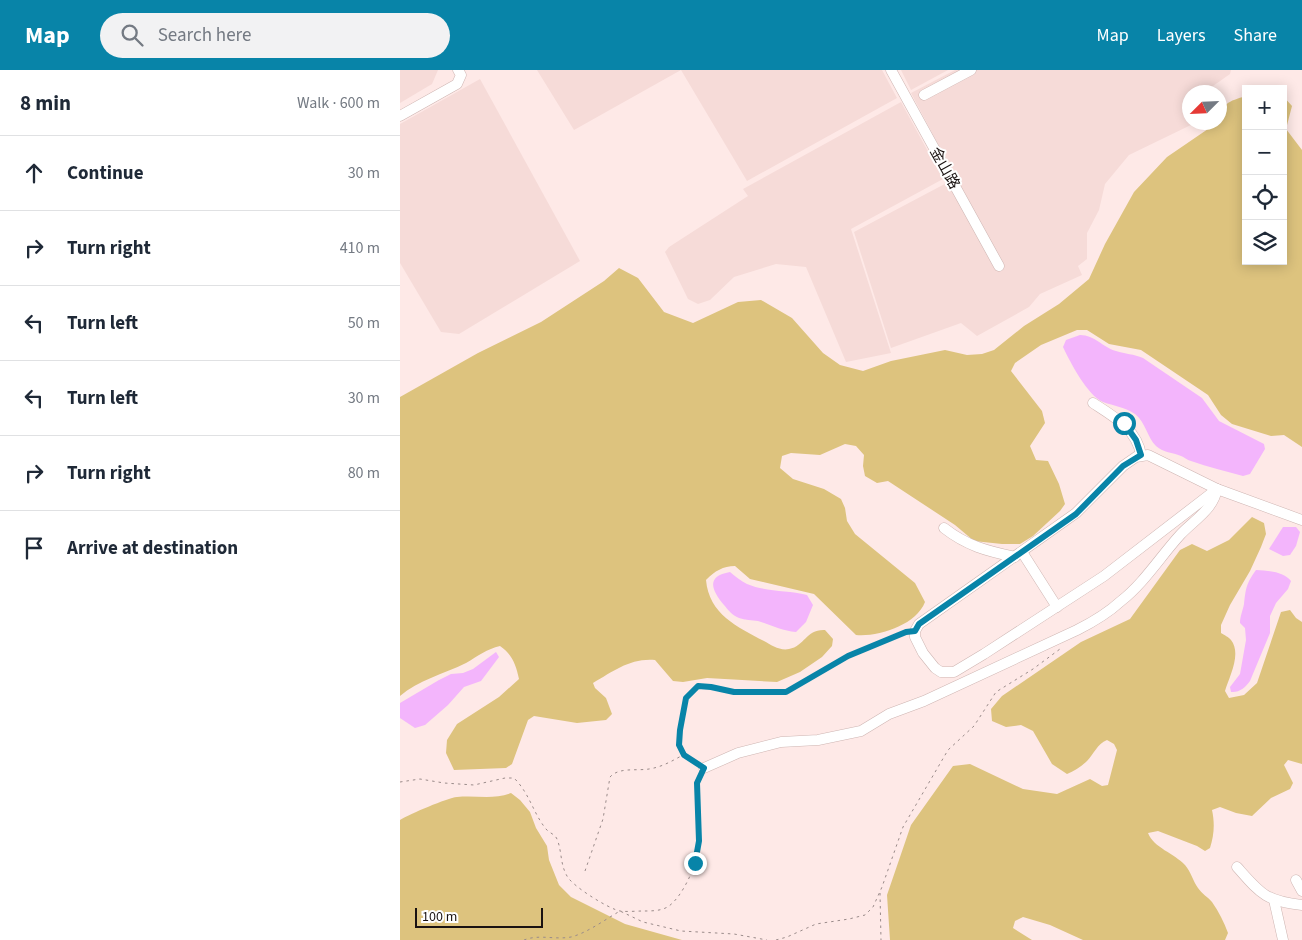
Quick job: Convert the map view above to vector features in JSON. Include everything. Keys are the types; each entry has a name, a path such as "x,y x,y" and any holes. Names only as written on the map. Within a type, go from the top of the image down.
{"street":[{"name":"金山路","path":"891,70 999,266"},
{"path":"924,95 971,70"},
{"path":"400,116 457,84 460,72"},
{"path":"1093,403 1124,423 1136,440 1141,455"},
{"path":"1217,489 1104,576 954,672 940,672 917,643 915,631 919,624 1076,514 1123,466 1141,455 1148,455 1217,489 1302,520"},
{"path":"704,768 738,753 781,742 818,740 861,731 889,714 924,701 1077,630 1099,618 1123,600 1144,579 1181,534 1214,502 1217,489"},
{"path":"944,528 965,543 979,548 1018,554 1057,607"},
{"path":"1236,868 1260,893 1274,900 1302,905"},
{"path":"1296,880 1302,891"},
{"path":"1274,900 1283,940"}],"path":[{"path":"524,940 536,937 571,938 620,911 657,910 670,906 682,891 695,863 699,841 697,783 704,768 684,755 679,745 680,730 686,698 698,686 734,692 786,692 848,656 906,632 915,631"},
{"path":"776,940 816,924 864,915 874,906 902,827 948,750 974,726 996,692 1033,669 1062,647"},
{"path":"585,871 604,819 610,777 613,773 649,769 665,765 684,755"},
{"path":"400,782 420,779 444,783 474,784 514,778 524,788 547,830 558,840 560,861 567,878 578,888 643,922 681,931 734,934 767,940"},
{"path":"880,892 881,940"}],"shaded area":[{"path":"400,70 438,70 432,84 400,103"},
{"path":"537,70 681,70 574,130"},
{"path":"681,70 882,70 897,98 747,181"},
{"path":"901,70 948,70 911,90"},
{"path":"955,70 1231,70 1230,74 1214,85 1182,85 1182,129 1129,155 1105,184 1099,210 1087,233 1087,259 1078,266 1082,275 1040,294 1029,307 977,336 961,323 891,348 854,232 956,178 911,93"},
{"path":"480,79 580,261 459,334 441,332 400,263 400,124"},
{"path":"1242,97 1242,265 1287,265 1287,130 1302,150 1302,447 1284,435 1271,436 1232,424 1221,415 1208,395 1141,350 1109,344 1087,330 1077,330 1041,345 1015,363 1011,371 1042,411 1045,423 1030,446 1036,460 1048,461 1059,484 1065,504 1033,536 1020,544 974,541 955,525 888,481 877,483 865,476 863,466 864,455 856,446 845,444 820,455 791,453 782,456 780,468 793,479 824,489 841,499 847,521 855,534 915,583 925,602 914,617 886,632 856,635 814,594 750,579 735,566 723,568 706,580 708,592 719,611 735,625 773,646 786,649 799,645 814,632 825,630 833,639 832,646 822,657 800,672 777,682 707,678 683,682 673,681 655,660 630,663 593,683 595,688 606,698 612,714 606,720 577,723 534,716 528,720 512,764 506,768 454,770 446,753 447,740 457,724 499,697 519,679 513,660 500,646 458,667 423,681 400,696 400,397 478,353 541,322 604,281 619,268 638,278 664,312 693,323 738,302 761,300 792,318 823,353 840,365 863,371 891,361 945,350 967,355 982,354 994,350 1024,326 1059,304 1089,279 1105,244 1134,192 1167,157 1207,130 1227,130 1227,104"},
{"path":"1287,100 1292,106 1287,125"},
{"path":"901,102 943,179 851,229 891,353 846,362 806,267 776,264 734,277 710,300 698,304 688,299 665,252 669,247 748,196 743,189"},
{"path":"1080,335 1090,337 1116,351 1143,358 1202,398 1219,421 1264,444 1265,449 1250,474 1243,476 1190,461 1182,456 1162,450 1153,442 1142,422 1135,414 1097,399 1080,378 1063,347 1066,340"},
{"path":"1252,517 1264,523 1266,534 1250,571 1230,605 1221,625 1221,633 1231,640 1235,652 1234,666 1225,691 1229,698 1244,695 1257,683 1281,612 1290,610 1302,622 1302,764 1288,760 1284,765 1293,783 1290,789 1271,798 1252,816 1220,807 1212,810 1214,825 1212,839 1210,848 1205,851 1158,831 1148,833 1159,847 1185,865 1198,888 1212,902 1228,933 1225,940 1083,940 1050,925 1023,917 1015,921 1013,928 1032,940 890,940 887,895 911,825 953,766 970,764 1023,789 1057,794 1090,779 1102,786 1108,785 1117,750 1114,744 1107,740 1098,747 1085,763 1067,774 1052,764 1033,731 1021,725 1006,727 992,721 991,709 1002,696 1081,642 1130,619 1180,550 1192,544 1207,551 1229,540"},
{"path":"1283,527 1296,527 1300,532 1296,546 1290,555 1283,556 1269,549"},
{"path":"1256,570 1280,573 1291,581 1288,589 1276,603 1270,616 1270,633 1250,681 1237,692 1231,692 1230,687 1240,674 1246,640 1245,628 1240,623 1240,618 1248,583"},
{"path":"730,572 754,587 807,595 813,605 806,622 796,632 758,621 741,619 734,615 716,594 713,584 717,577"},
{"path":"496,652 499,657 481,681 464,687 448,705 425,725 415,728 400,718 400,703 451,674 463,673 473,669"},
{"path":"511,793 530,812 536,828 547,846 549,860 559,885 571,897 625,924 682,940 400,940 400,820 452,798 498,796"}],"route":[{"path":"695,863 699,841 697,783 704,768 684,755 679,745 686,698 698,686 734,692 786,692 848,656 906,632 915,631 919,624 971,586 1076,514 1123,466 1141,455 1134,436 1124,423"}]}
